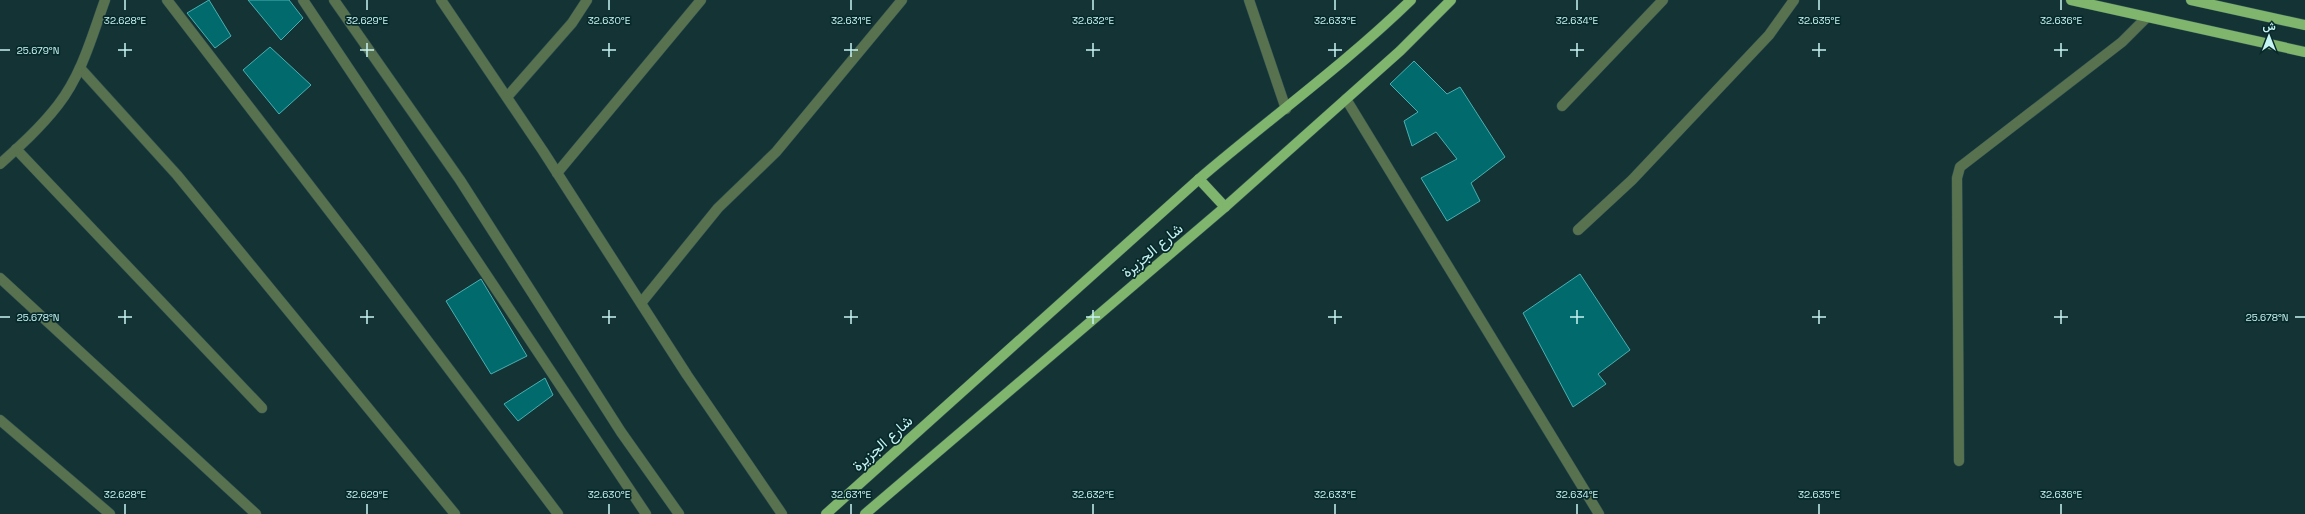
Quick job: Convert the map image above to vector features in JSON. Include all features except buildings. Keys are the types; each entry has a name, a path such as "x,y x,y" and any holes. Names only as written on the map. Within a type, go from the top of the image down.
{"main road":[{"name":"شارع الجزيرة","path":"826,514 1199,179 1242,142 1334,71 1411,0"},
{"name":"شارع الجزيرة","path":"865,514 1225,207 1400,51 1451,0"},
{"path":"2071,0 2305,52"},
{"path":"2191,0 2305,25"},
{"path":"1199,179 1225,207"}],"street":[{"path":"0,164 58,105 80,68 105,0"},
{"path":"167,0 360,251 558,514"},
{"path":"303,0 646,514"},
{"path":"334,0 460,180 621,432 680,514"},
{"path":"442,0 782,514"},
{"path":"507,97 567,28 586,0"},
{"path":"557,173 701,0"},
{"path":"641,303 718,208 776,152 902,0"},
{"path":"1249,0 1286,108"},
{"path":"1562,106 1663,0"},
{"path":"1578,230 1632,180 1769,35 1794,0"},
{"path":"1959,461 1958,171 1965,162 2122,42 2147,17"},
{"path":"80,68 177,175 455,514"},
{"path":"1346,99 1599,514"},
{"path":"16,149 262,408"},
{"path":"0,278 256,514"},
{"path":"0,420 110,514"}]}
